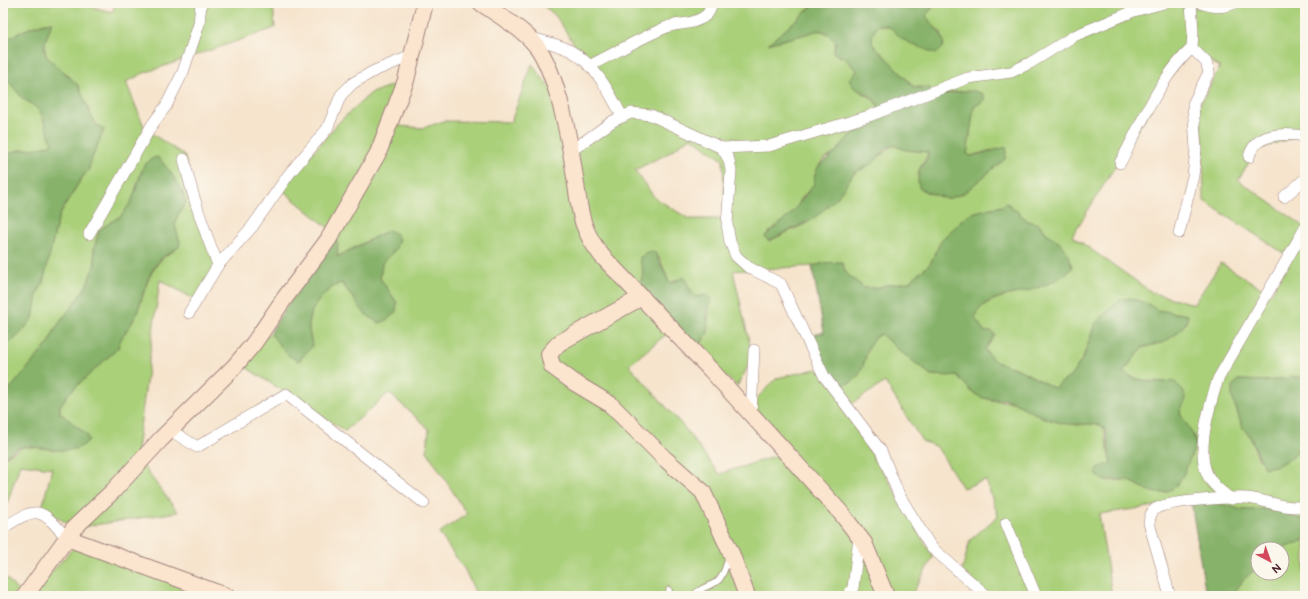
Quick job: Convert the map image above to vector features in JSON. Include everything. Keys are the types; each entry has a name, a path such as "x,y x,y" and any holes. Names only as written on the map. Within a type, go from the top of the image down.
{"street":[{"path":"89,234 152,125 166,106 183,72 199,24 201,3"},
{"path":"25,596 74,528 113,491 170,430 239,361 254,343 284,299 328,240 378,153 406,80 425,3"},
{"path":"481,3 527,37 539,50 547,67 559,100 571,151 581,216 588,237 602,256 642,297 826,496 859,537 872,558 886,596"},
{"path":"590,66 654,32 674,24 698,20 707,15 711,8 711,3"},
{"path":"571,151 622,116 631,113 651,115 722,148 769,146 869,116 968,78 1011,72 1030,63 1074,36 1134,11 1164,3"},
{"path":"1120,163 1158,93 1179,60 1192,48 1193,32 1191,3"},
{"path":"1201,3 1210,7 1221,8 1235,3"},
{"path":"527,37 560,46 573,52 590,66 614,100 622,116"},
{"path":"1179,233 1193,176 1196,149 1193,104 1209,72 1206,62 1192,48"},
{"path":"189,313 218,265 252,227 289,174 327,129 341,95 353,83 395,61 411,56"},
{"path":"1249,157 1251,149 1256,143 1270,136 1284,133 1305,136"},
{"path":"722,148 729,160 731,171 727,224 730,242 736,256 748,267 781,284 824,376 881,451 899,495 931,546 986,596"},
{"path":"184,159 192,193 203,228 218,265"},
{"path":"1284,197 1305,179"},
{"path":"1231,499 1213,483 1205,466 1205,432 1209,406 1218,379 1305,228"},
{"path":"642,297 559,343 549,354 550,363 562,374 610,404 664,458 698,486 707,500 731,553 748,596"},
{"path":"751,415 754,350"},
{"path":"170,430 197,447 286,394 424,503"},
{"path":"1170,596 1149,523 1150,514 1161,507 1231,499 1253,499 1282,506 1305,506"},
{"path":"3,528 26,514 36,512 47,516 67,538 226,596"},
{"path":"1006,524 1036,596"},
{"path":"847,596 853,588 859,537"}],"lane":[{"path":"693,596 698,590 713,584 721,577 731,553"}],"green space":[{"path":"3,3 78,3 112,12 116,3 273,3 275,28 144,73 126,82 145,129 185,156 193,198 224,269 194,299 160,280 136,457 178,512 75,528 42,508 52,468 20,464 3,516 3,458 23,447 53,450 65,449 86,434 59,413 60,406 68,394 118,348 122,337 133,321 148,282 157,264 164,257 174,251 178,236 175,227 176,219 186,203 183,193 176,183 141,172 132,201 122,215 99,230 94,250 95,263 86,287 55,329 49,343 3,397 3,349 20,334 33,318 37,294 43,283 60,214 81,179 89,169 90,163 104,130 89,113 71,78 54,65 46,55 45,42 52,22 20,32 3,42"},
{"path":"540,3 816,3 770,43 813,31 825,32 836,42 834,48 838,56 845,58 857,71 849,79 852,84 871,98 879,107 874,118 845,141 834,154 824,159 818,167 814,184 801,199 796,210 765,236 769,241 807,223 841,192 854,173 866,167 893,145 906,150 928,152 919,170 918,176 924,191 941,197 981,178 1005,159 991,150 971,156 967,155 974,107 979,103 956,91 940,93 924,87 913,86 872,43 872,35 878,25 890,27 905,40 936,54 944,45 941,33 928,20 926,15 937,3 1184,3 1182,7 1202,8 1235,3 1305,3 1305,138 1297,136 1257,150 1238,180 1305,227 1305,377 1266,381 1238,380 1235,406 1243,428 1250,436 1259,460 1276,466 1293,457 1305,440 1305,520 1283,512 1263,509 1242,510 1191,501 1099,514 1112,596 985,596 962,570 970,540 998,516 986,480 963,488 937,447 922,441 885,382 844,409 886,476 933,557 911,596 477,596 465,570 439,533 467,514 427,451 429,429 389,393 345,431 239,363 270,333 299,361 312,346 309,321 310,315 316,303 326,292 342,283 365,314 380,323 397,303 380,278 382,263 395,250 399,240 383,233 336,257 338,251 332,231 281,189 340,121 371,93 404,81 399,126 423,128 444,121 511,122 532,64 559,100 573,147 620,113 555,15","holes":["1188,49 1220,67 1198,108 1203,143 1204,201 1291,258 1271,294 1221,263 1194,304 1153,293 1072,236","691,137 723,160 725,219 689,219 654,197 635,170 667,154","1007,203 1028,221 1042,227 1057,241 1062,253 1063,276 1051,282 990,301 978,311 975,318 981,328 993,339 985,349 991,358 996,362 1018,369 1054,388 1071,376 1083,358 1095,324 1120,300 1129,298 1148,304 1157,310 1188,315 1185,324 1179,331 1163,343 1142,348 1123,372 1141,380 1155,382 1174,381 1182,406 1180,411 1181,416 1195,439 1196,445 1180,480 1166,492 1150,491 1128,480 1110,481 1111,464 1103,426 1099,423 1077,425 1046,419 1014,402 990,400 972,392 958,376 931,375 881,334 874,339 870,345 861,370 852,382 843,384 816,369 777,378 748,407 788,452 719,474 683,426 629,365 670,331 641,281 643,272 640,257 659,257 669,282 671,283 678,279 696,297 704,295 710,297 706,335 701,345 707,352 707,361 737,386 753,358 733,271 812,266 825,263 842,262 846,273 864,288 876,288 909,282 930,264 942,239 966,217 986,209 1002,206"]},
{"path":"816,3 937,3 926,15 943,39 944,44 942,49 936,54 908,42 901,38 890,27 883,25 878,25 873,36 872,43 913,86 918,88 928,87 941,95 963,91 975,91 983,94 985,100 974,107 967,154 971,156 1007,147 1005,159 964,193 948,199 924,191 919,187 919,170 927,159 928,152 906,150 893,145 888,147 873,163 854,173 837,198 813,219 768,241 765,236 791,214 814,184 814,177 818,167 837,151 846,140 869,122 879,107 870,96 853,86 849,79 857,71 845,58 833,53 836,42 824,31 817,31 768,44"},
{"path":"52,22 44,46 46,56 78,85 95,124 104,129 89,169 81,179 60,214 43,283 37,294 33,318 20,334 3,349 3,170 7,157 15,151 47,146 52,143 41,113 32,104 22,98 7,79 3,77 3,42 20,32"},
{"path":"3,77 7,79 22,98 32,104 41,113 52,143 45,147 35,149 17,150 3,170"},
{"path":"158,157 179,185 186,203 177,218 175,225 180,242 179,247 163,257 152,271 137,313 122,337 118,348 68,394 60,406 60,413 86,434 89,440 82,446 66,450 22,447 3,458 3,397 49,343 55,329 86,287 95,263 94,250 99,230 122,215 132,200 144,165 153,158"},
{"path":"1007,203 1028,221 1039,224 1045,232 1058,241 1069,255 1072,268 1064,275 1050,283 991,301 978,311 975,318 985,332 992,331 995,335 985,349 996,362 1018,369 1054,388 1071,376 1083,358 1095,324 1120,300 1129,298 1148,304 1157,310 1188,315 1185,324 1179,331 1163,343 1142,348 1123,372 1141,380 1155,382 1174,381 1183,390 1186,400 1180,411 1194,437 1195,445 1183,475 1172,489 1166,492 1156,493 1122,479 1102,480 1096,474 1098,468 1111,463 1106,433 1102,426 1066,424 1038,415 1010,401 989,399 979,396 971,391 958,376 931,375 881,334 871,343 858,376 853,381 839,386 833,383 807,337 824,332 812,266 825,263 842,262 846,273 864,288 876,288 909,282 930,264 942,239 966,217 975,212 1002,206"},
{"path":"389,230 396,234 399,240 395,250 382,263 380,278 397,303 396,312 387,320 380,323 373,320 358,306 342,283 332,288 321,298 310,315 309,328 312,347 298,361 288,355 270,333 332,231 338,245 337,257"},
{"path":"646,252 655,252 669,282 671,283 684,277 692,293 696,297 704,295 710,297 711,302 707,312 708,333 701,343 708,355 708,359 640,286 643,275 640,260"},
{"path":"1292,377 1305,377 1305,440 1293,457 1276,466 1264,468 1250,436 1243,428 1232,397 1232,387 1238,380 1266,381"},
{"path":"1191,501 1219,503 1242,510 1263,509 1284,512 1296,518 1305,520 1305,540 1290,546 1290,541 1250,541 1250,574 1244,579 1232,596 1206,596"},
{"path":"1305,540 1305,596 1232,596 1244,579 1250,574 1250,581 1290,581 1290,546"},
{"path":"75,546 212,596 30,596"},
{"path":"3,574 22,596 3,596"}]}
